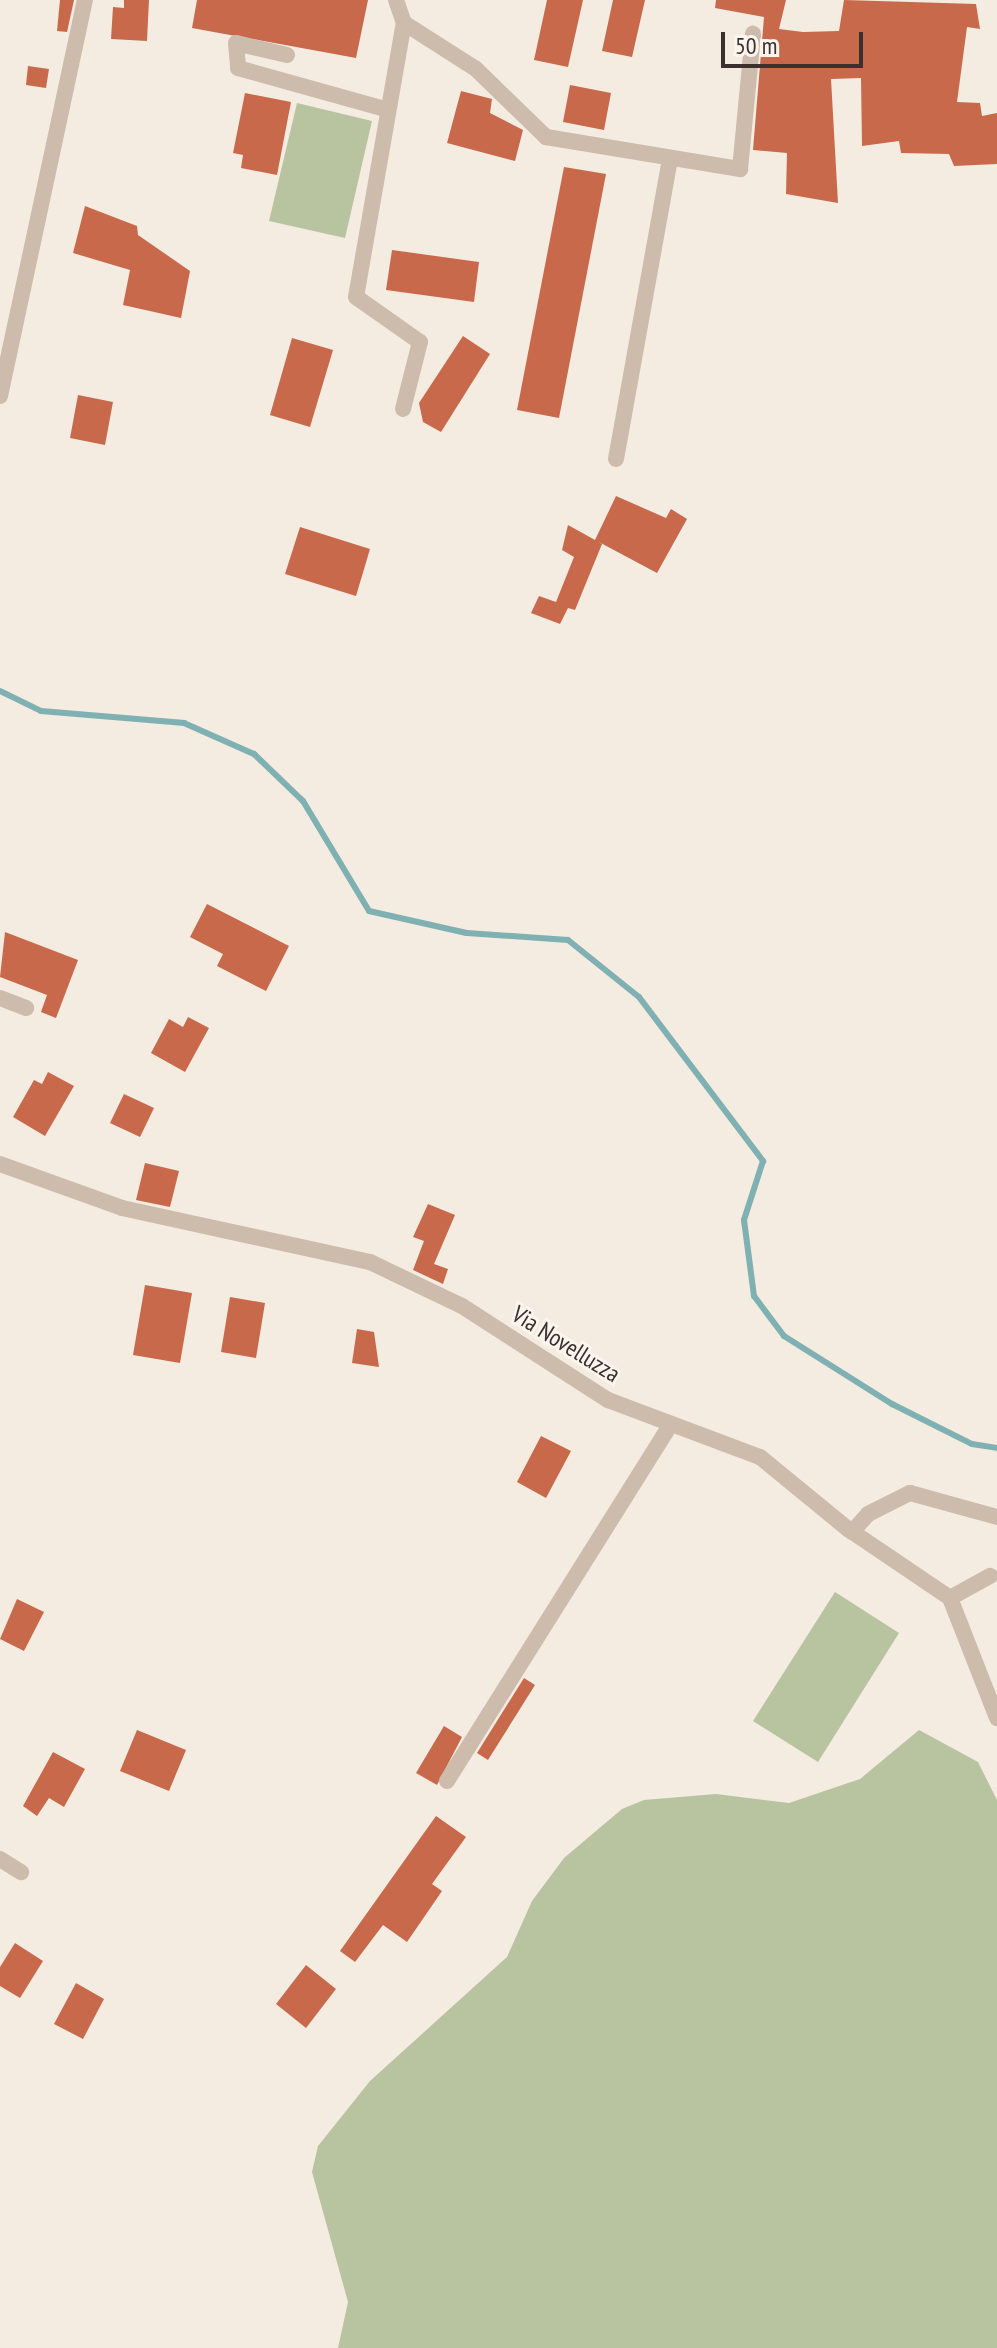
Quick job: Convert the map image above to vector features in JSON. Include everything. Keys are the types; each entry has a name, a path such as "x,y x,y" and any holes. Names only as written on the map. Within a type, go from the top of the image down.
{"street":[{"path":"0,396 85,0"},
{"path":"396,0 404,23 385,109 356,297 420,342 403,409"},
{"path":"404,23 476,69 546,137 740,169 753,34"},
{"path":"287,55 236,43 238,68 385,109"},
{"path":"616,459 670,158"},
{"path":"0,998 26,1008"},
{"name":"Via Novelluzza","path":"0,1164 122,1208 370,1262 462,1306 608,1400 773,1464 852,1532 950,1598"},
{"path":"447,1781 670,1426"},
{"path":"852,1532 868,1514 910,1493 997,1517"},
{"path":"990,1576 950,1598 997,1718"},
{"path":"0,1859 21,1872"}],"green space":[{"path":"297,103 372,121 345,238 269,221"},
{"path":"835,1592 899,1633 818,1762 753,1721"},
{"path":"919,1730 978,1762 997,1800 997,2348 338,2348 348,2302 312,2172 318,2146 370,2081 507,1957 532,1901 564,1858 622,1809 644,1800 716,1794 789,1803 860,1779"}],"building":[{"path":"60,0 74,0 67,32 57,31"},
{"path":"124,0 149,0 147,41 111,39 113,7 124,8"},
{"path":"197,0 368,0 356,58 192,28"},
{"path":"547,0 583,0 568,67 534,60"},
{"path":"613,0 645,0 632,57 602,51"},
{"path":"716,0 786,0 779,29 803,32 839,31 844,0 976,4 980,29 967,27 957,102 980,103 982,116 997,113 997,164 954,166 949,154 901,153 899,141 862,146 861,78 831,79 838,203 786,194 787,153 753,150 764,17 715,8"},
{"path":"28,66 49,69 46,88 26,85"},
{"path":"570,85 611,93 604,130 563,122"},
{"path":"461,91 492,99 490,113 523,130 515,161 447,143"},
{"path":"245,93 291,102 277,175 241,168 243,155 233,153"},
{"path":"564,167 606,174 559,418 517,410"},
{"path":"85,206 137,226 138,235 190,271 181,318 123,305 130,270 73,253"},
{"path":"392,250 479,262 474,302 386,290"},
{"path":"463,336 490,354 441,432 423,422 419,403"},
{"path":"292,338 333,350 310,427 270,415"},
{"path":"78,395 113,402 105,445 70,438"},
{"path":"616,496 666,518 671,509 687,519 657,573 597,541 602,544 575,610 568,608 560,624 531,613 539,596 556,602 574,557 562,550 568,525 595,540"},
{"path":"300,527 370,549 356,596 285,574"},
{"path":"207,904 289,946 266,991 217,966 223,954 190,937"},
{"path":"5,932 78,960 56,1018 41,1012 47,995 0,977"},
{"path":"188,1017 209,1028 185,1072 151,1053 169,1019 183,1027"},
{"path":"48,1072 74,1086 45,1136 13,1117 34,1080 42,1084"},
{"path":"124,1094 154,1108 140,1137 110,1123"},
{"path":"145,1163 179,1171 170,1207 136,1200"},
{"path":"428,1204 455,1215 434,1264 448,1269 443,1284 413,1270 424,1241 413,1237"},
{"path":"145,1285 192,1293 180,1363 133,1355"},
{"path":"230,1297 265,1303 256,1358 221,1352"},
{"path":"357,1329 374,1332 379,1367 352,1363"},
{"path":"541,1436 571,1451 546,1498 517,1482"},
{"path":"17,1599 44,1612 24,1651 0,1639"},
{"path":"524,1678 535,1685 488,1760 477,1753"},
{"path":"444,1726 462,1737 437,1785 416,1773"},
{"path":"137,1730 186,1750 169,1791 120,1771"},
{"path":"53,1752 85,1769 64,1807 49,1798 37,1816 23,1806"},
{"path":"436,1816 466,1837 432,1884 442,1891 407,1942 383,1925 355,1962 340,1951"},
{"path":"15,1943 43,1961 20,1998 0,1986 0,1967"},
{"path":"306,1965 336,1989 306,2028 276,2004"},
{"path":"76,1983 104,1999 83,2039 54,2024"}],"waterway":[{"path":"0,691 41,711 184,723 254,754 303,801 369,911 467,933 568,940 639,997 763,1161 744,1220 754,1296 784,1336 892,1404 972,1444 997,1448"}]}
